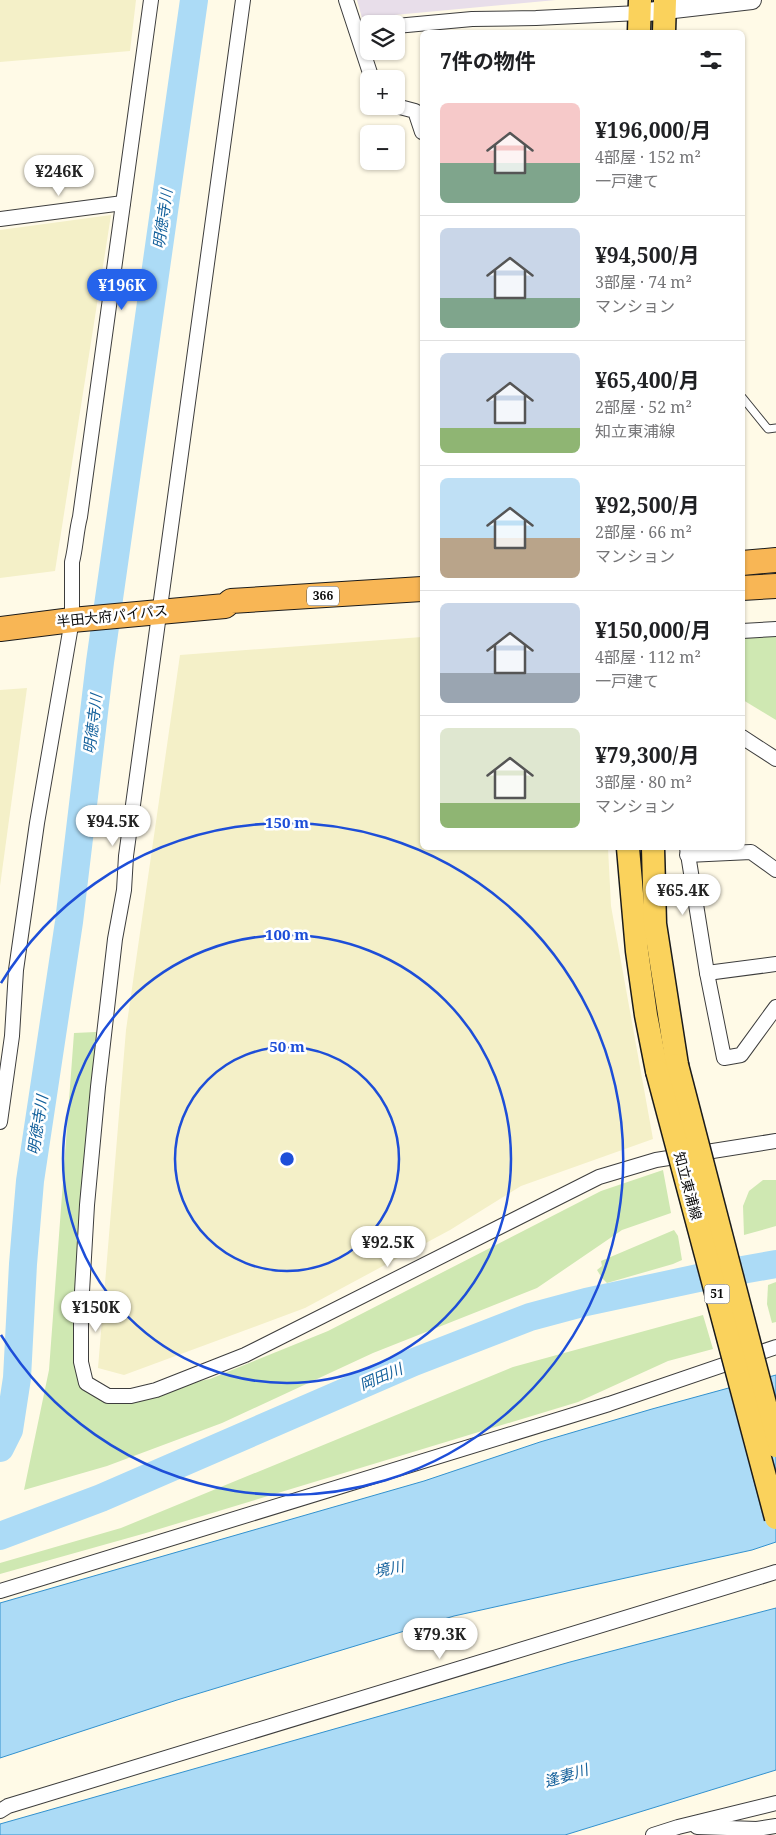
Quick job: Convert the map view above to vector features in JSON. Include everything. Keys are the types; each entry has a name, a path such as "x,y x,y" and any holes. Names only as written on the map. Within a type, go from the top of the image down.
{"highway":[{"path":"745,563 776,560"},
{"path":"745,588 776,586"},
{"name":"半田大府パイパス","path":"0,629 80,619 225,606 231,601 420,589"},
{"name":"半田大府パイパス","path":"225,606 235,612 420,606"}],"main road":[{"name":"知立東浦線","path":"628,850 646,1015 667,1068 776,1446"},
{"name":"知立東浦線","path":"653,850 655,924 667,1068 776,1518"}],"street":[{"path":"0,1122 12,1036 16,970 37,823 80,619 72,562 80,517 151,0"},
{"path":"243,0 149,613 124,890 115,939 87,1205 82,1309 82,1362 86,1383 108,1396 130,1396 156,1390 254,1351 599,1177 656,1160 776,1141"},
{"path":"346,0 360,25"},
{"path":"405,25 472,19 664,14 752,0"},
{"path":"405,108 415,111 420,126"},
{"path":"0,219 122,203"},
{"path":"745,631 776,629"},
{"path":"745,739 776,759"},
{"path":"776,870 752,852 687,851 707,973 724,1058 741,1055 776,1007"},
{"path":"707,973 776,964"},
{"path":"0,1591 609,1404 776,1346"},
{"path":"0,1811 8,1806 776,1572"},
{"path":"653,1835 776,1803"},
{"path":"678,1827 757,1829 776,1826"}],"lane":[{"path":"745,400 768,429 776,428"}],"shaded area":[{"path":"0,0 136,0 130,51 0,62"},
{"path":"357,0 556,0 394,15 361,15"},
{"path":"111,215 55,571 0,578 0,230"},
{"path":"420,637 420,850 608,850 611,906 653,1139 521,1186 450,1230 305,1308 124,1375 98,1368 126,1030 180,655"},
{"path":"27,688 0,886 0,690"}],"green space":[{"path":"776,629 776,720 745,701 745,631"},
{"path":"96,1032 81,1309 86,1383 108,1396 156,1390 210,1379 328,1331 601,1191 663,1170 671,1213 622,1230 537,1288 373,1353 222,1423 107,1466 24,1490 49,1370 74,1033"},
{"path":"763,1180 776,1180 776,1226 744,1235 743,1206 749,1191"},
{"path":"674,1230 678,1236 682,1260 607,1283 597,1270 602,1266 601,1261"},
{"path":"776,1282 776,1322 772,1323 767,1304 768,1285"},
{"path":"703,1315 713,1349 668,1361 578,1402 146,1533 0,1574 0,1563 121,1528 513,1367"}],"water":[{"name":"境川","path":"776,1375 776,1542 752,1550 454,1616 177,1700 0,1758 0,1603 424,1481 540,1442"},
{"name":"逢妻川","path":"776,1608 776,1770 565,1835 0,1835 0,1824 570,1662"}],"waterway":[{"name":"明徳寺川","path":"0,1448 9,1430 17,1378 23,1264 30,1181 69,922 100,662 194,0"},
{"name":"岡田川","path":"0,1536 101,1498 414,1362 530,1317 586,1302 703,1277 776,1264"}]}
